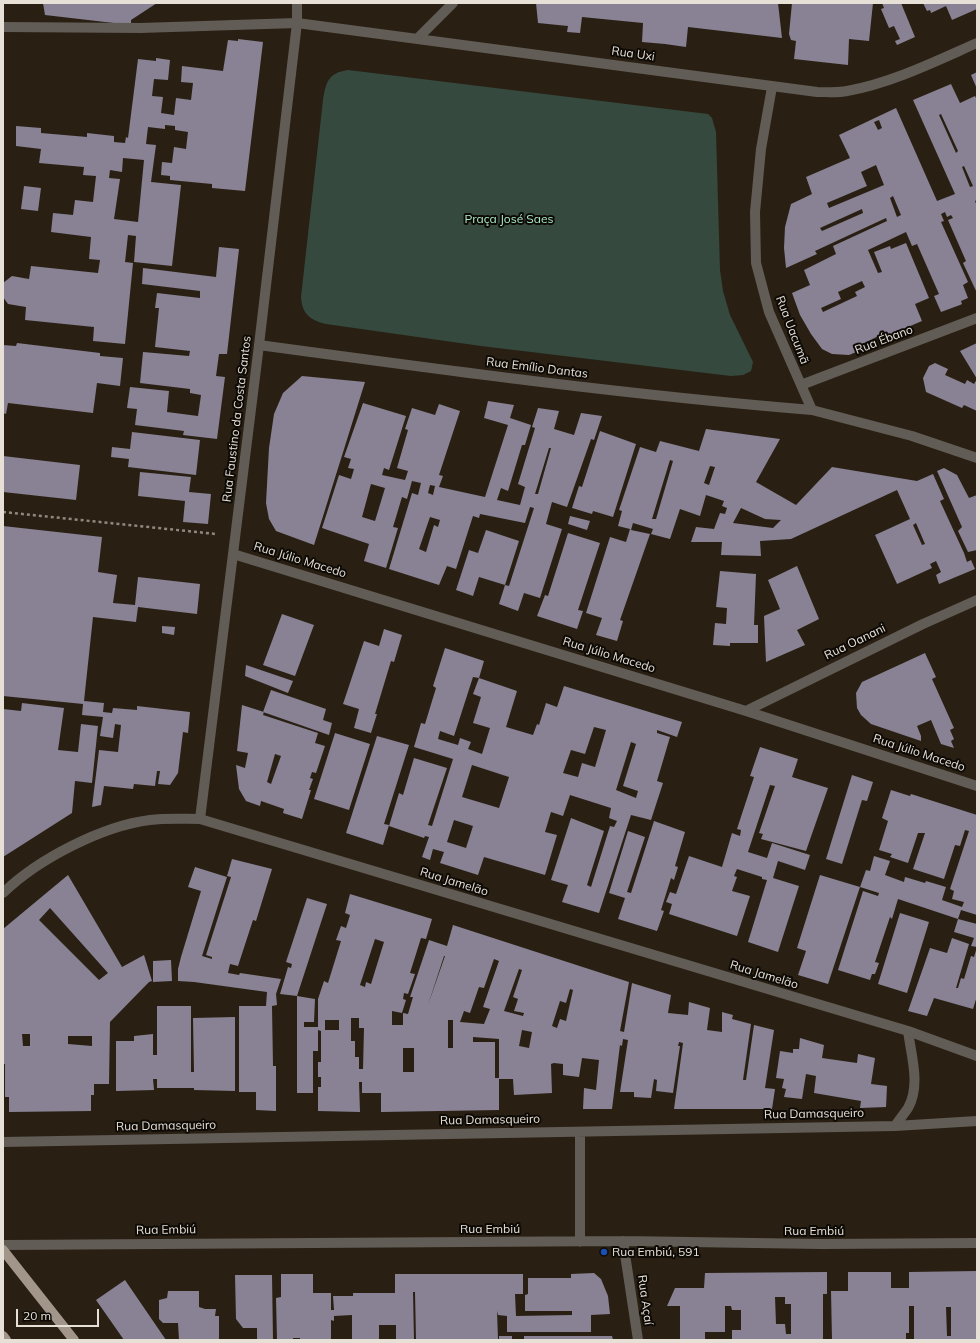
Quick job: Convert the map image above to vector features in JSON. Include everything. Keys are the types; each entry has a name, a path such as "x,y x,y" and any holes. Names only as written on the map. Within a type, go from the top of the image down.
{"main road":[{"path":"3,1250 74,1340"},
{"path":"3,1336 6,1340"}],"street":[{"path":"297,3 297,23"},
{"path":"418,38 453,3"},
{"name":"Rua Uxi","path":"3,27 140,28 297,23 817,92 847,92 913,71 977,44"},
{"name":"Rua Faustino da Costa Santos","path":"200,819 259,346 297,23"},
{"name":"Rua Uacumã","path":"772,87 761,149 756,204 756,262 769,312 812,410"},
{"name":"Rua Ébano","path":"801,386 977,318"},
{"name":"Rua Emílio Dantas","path":"259,346 541,383 730,404 812,410"},
{"path":"812,410 912,436 977,458"},
{"name":"Rua Júlio Macedo","path":"233,554 746,711 977,786"},
{"name":"Rua Oanani","path":"746,711 923,624 977,600"},
{"name":"Rua Jamelão","path":"3,893 12,884 67,848 116,828 150,820 200,819 908,1031 977,1056"},
{"path":"895,1126 908,1107 913,1094 914,1078 908,1031"},
{"name":"Rua Damasqueiro","path":"3,1142 895,1126 977,1121"},
{"path":"580,1132 580,1242"},
{"name":"Rua Embiú","path":"3,1245 623,1241 821,1244 977,1243"},
{"name":"Rua Açaí","path":"623,1241 638,1340"}],"path":[{"path":"3,512 235,536"}],"green space":[{"name":"Praça José Saes","path":"348,70 708,114 712,118 716,132 720,270 723,291 730,315 753,362 751,371 743,375 731,376 481,346 326,324 311,318 303,308 301,297 323,100 325,88 329,79 336,73"}],"building":[{"path":"43,3 157,3 131,20 131,25 45,15"},
{"path":"536,3 778,3 782,38 688,27 686,47 642,42 643,23 582,17 580,33 567,32 568,26 538,23"},
{"path":"792,3 873,3 869,41 849,39 848,65 794,59 796,41 791,40 789,34"},
{"path":"882,3 901,3 915,37 897,45 895,41 900,39 894,26 889,28 881,9 884,8"},
{"path":"923,3 977,3 977,9 952,20 946,6 931,13 930,10 927,11"},
{"path":"238,39 263,42 245,191 212,188 212,184 170,180 170,176 161,175 162,162 172,163 174,147 186,149 188,132 175,130 175,126 165,125 165,129 148,127 146,144 156,145 151,182 181,185 172,266 134,262 136,236 128,235 125,262 133,263 125,344 93,341 94,327 25,320 26,307 8,304 3,297 3,283 12,276 29,279 31,266 98,273 100,260 89,259 91,237 51,232 53,213 73,215 75,200 93,202 96,176 83,175 84,167 39,163 41,149 16,146 16,126 41,128 41,133 87,137 87,133 114,136 114,142 125,143 126,137 128,138 138,59 156,61 156,58 170,60 168,80 154,79 152,96 163,97 161,113 174,115 176,98 191,100 193,83 181,82 182,66 223,71 228,40 238,41","holes":["123,158 144,160 138,222 114,219 120,179 109,178 110,170 122,172"]},
{"path":"977,72 977,89 971,75"},
{"path":"951,84 960,103 975,96 977,100 977,200 975,201 977,206 977,293 963,263 966,261 948,220 953,218 951,215 947,217 945,212 941,214 944,221 941,222 968,282 963,285 968,298 961,301 962,304 941,312 934,296 939,294 917,244 912,246 906,232 868,250 878,273 882,272 874,252 890,246 891,249 906,243 929,298 915,304 922,321 889,335 887,332 860,345 857,343 861,350 849,355 832,354 822,349 811,334 800,315 792,293 810,285 804,270 836,254 833,246 887,221 886,218 815,251 817,254 786,268 784,248 785,227 791,204 812,194 806,177 850,158 839,135 896,108 937,201 955,194 913,100","holes":["941,114 958,151 956,153 939,115","879,120 882,128 878,130 874,122","876,165 884,185 829,208 827,203 867,186 861,172","964,166 973,186 970,187 962,167","893,196 901,215 897,217 890,198","862,209 863,213 822,231 820,228","862,281 865,287 855,292 857,296 823,312 821,308 841,299 838,292"]},
{"path":"24,186 41,188 38,211 21,209"},
{"path":"219,247 239,249 227,354 219,354 216,376 225,377 217,439 183,435 184,431 135,425 137,409 127,408 130,387 169,391 167,412 198,416 201,395 190,393 190,389 140,383 143,352 189,356 190,351 155,347 159,308 155,308 157,293 200,298 200,291 142,284 143,268 216,277"},
{"path":"17,343 100,353 100,356 123,358 120,386 97,383 93,413 8,403 6,414 3,413 3,345 16,346"},
{"path":"977,343 977,379 960,351"},
{"path":"935,363 948,369 945,375 965,384 967,380 974,384 977,379 977,411 964,405 962,408 926,392 923,378 929,366"},
{"path":"302,376 365,382 314,545 276,531 269,519 266,503 269,448 274,414 283,393"},
{"path":"488,401 514,405 510,418 531,425 525,445 522,445 508,491 501,488 497,500 520,505 525,487 518,484 535,428 532,427 538,408 559,411 554,429 574,435 581,413 602,416 594,440 591,439 567,507 552,502 546,524 562,529 540,598 524,593 518,611 499,604 505,585 509,586 534,508 530,507 525,523 480,514 479,518 473,516 456,569 447,566 439,585 389,569 412,493 418,495 421,483 412,481 407,499 402,497 393,527 398,528 386,568 364,561 369,544 322,528 339,475 351,479 354,469 348,468 351,459 344,457 363,403 406,416 389,470 384,468 382,475 405,480 408,471 397,468 408,430 405,429 412,408 435,415 439,404 460,411 439,475 443,476 439,487 485,497 508,425 484,418","holes":["549,448 551,448 538,494 535,494","371,484 385,488 375,521 362,517","430,485 435,486 433,495 428,493","430,517 440,520 438,527 434,525 426,552 419,549"]},
{"path":"706,429 780,439 756,482 796,505 832,467 917,481 933,474 944,499 940,501 967,562 971,560 975,569 939,584 936,575 941,572 936,561 930,564 932,568 897,584 875,535 910,519 897,490 791,539 760,541 761,556 721,555 722,542 691,542 696,527 714,529 720,513 725,514 727,508 722,506 724,501 706,495 700,516 680,509 670,539 651,534 653,529 633,523 631,530 650,534 620,620 623,621 617,641 596,635 602,618 586,613 610,537 626,542 630,529 618,526 622,511 619,510 640,447 656,452 660,441 699,451","holes":["670,460 673,461 656,519 652,519","710,466 715,467 709,485 704,483","741,508 765,519 781,520 773,528 733,523","916,523 925,544 922,545 913,525"]},
{"path":"600,431 636,444 613,517 593,511 592,514 572,508 579,486 582,487"},
{"path":"132,432 200,440 196,475 128,467 129,459 111,457 112,447 130,449"},
{"path":"3,456 80,465 76,500 3,492"},
{"path":"944,468 957,475 969,498 977,495 977,550 968,552 958,531 962,527 937,471"},
{"path":"140,472 191,477 189,492 211,494 208,524 183,522 185,501 138,496"},
{"path":"570,516 590,521 587,530 568,524"},
{"path":"3,526 102,537 98,572 117,575 113,603 135,605 138,577 200,584 197,614 138,607 136,622 93,617 84,701 104,703 103,712 112,713 113,708 137,710 137,706 190,712 188,733 183,732 178,773 170,785 158,784 160,771 157,771 155,786 134,784 133,789 104,786 101,805 92,807 99,750 118,752 121,725 115,724 113,738 100,736 103,717 82,715 83,704 3,696"},
{"path":"486,530 519,541 505,585 479,577 473,596 456,590 469,550 478,553"},
{"path":"568,533 600,543 578,610 583,611 577,629 537,616 545,595 548,596"},
{"path":"797,566 819,619 797,630 805,645 766,662 764,616 780,609 768,580"},
{"path":"720,571 756,574 754,625 758,625 758,643 730,643 730,646 713,645 715,623 726,624 727,608 716,607"},
{"path":"282,614 314,625 295,676 263,665"},
{"path":"162,626 175,627 174,635 162,633"},
{"path":"384,629 402,635 394,662 391,661 375,714 377,714 371,733 354,728 359,709 343,704 364,641 379,646"},
{"path":"445,648 484,661 479,678 517,691 506,727 533,735 537,724 539,725 546,703 557,707 564,686 682,722 677,737 657,730 657,733 670,737 657,781 663,783 651,820 631,815 599,913 562,902 568,885 551,880 571,818 604,831 587,885 591,887 610,826 614,827 617,821 609,818 611,808 570,795 563,816 551,812 545,832 557,835 545,875 484,857 478,875 440,863 444,852 433,849 430,860 422,857 429,837 425,836 424,838 389,826 399,793 403,795 414,758 447,768 428,825 432,826 453,759 414,747 421,723 425,724 436,688 433,686","holes":["473,677 479,678 473,694 481,697 473,723 490,728 482,754 468,749 471,742 460,738 458,745 438,739 440,731 454,736","594,727 606,730 595,767 582,763 578,777 563,773 571,750 585,754","631,742 636,744 623,786 638,791 636,798 616,790","472,765 509,777 499,808 462,797","454,820 473,826 466,848 447,842"]},
{"path":"925,653 936,677 932,679 954,728 950,730 954,739 951,741 954,748 941,744 931,720 917,726 921,736 921,741 871,724 861,715 857,708 856,693 862,682"},
{"path":"246,665 293,681 288,693 245,676"},
{"path":"271,690 326,709 323,720 332,723 329,735 263,712"},
{"path":"22,703 64,708 58,750 78,752 81,724 98,726 92,783 75,781 72,813 3,857 3,709 21,711"},
{"path":"242,705 264,712 263,715 318,733 315,743 325,746 316,773 312,772 310,778 313,779 309,790 311,790 302,819 283,813 284,809 261,801 260,806 246,801 239,789 236,765 245,768 248,753 237,751","holes":["275,754 281,756 271,784 267,782"]},
{"path":"335,733 370,744 349,810 314,799"},
{"path":"377,736 409,745 384,824 389,825 383,845 346,833"},
{"path":"760,747 798,759 792,777 828,788 806,851 761,839 763,834 759,833 775,786 770,785 748,852 767,858 772,843 810,855 805,870 778,861 773,878 799,886 778,952 748,942 767,880 762,879 762,877 737,869 734,876 737,877 732,891 750,896 737,936 669,914 672,904 666,902 670,892 676,894 689,856 722,867 732,833 740,836 741,830 737,829 754,777 750,776"},
{"path":"852,775 873,782 867,801 862,800 842,864 826,859"},
{"path":"891,790 910,796 911,794 977,815 977,915 961,910 958,919 898,899 892,919 890,917 875,962 879,963 875,974 872,974 870,980 838,970 863,891 878,896 879,893 860,887 866,870 870,871 874,856 890,861 885,875 904,882 905,877 946,887 942,900 962,907 964,902 952,899 954,891 950,889 969,831 965,830 960,846 955,845 944,879 913,869 925,833 918,833 908,863 890,857 892,854 879,850 888,821 882,818"},
{"path":"654,821 685,832 675,866 678,867 674,880 671,878 661,910 664,911 657,931 618,919 625,898 609,893 628,831 645,837 627,892 631,893"},
{"path":"232,859 272,869 256,921 253,920 238,966 230,964 228,973 239,975 240,973 281,979 276,994 277,1005 272,1006 273,1066 276,1066 276,1111 256,1110 256,1092 239,1092 239,1006 266,1006 267,992 178,981 178,969 181,957 201,891 188,887 195,867 227,877 202,956 212,959 212,957 206,955 231,877 227,876"},
{"path":"68,875 122,967 144,955 152,981 149,982 110,1022 109,1084 94,1084 94,1095 91,1095 91,1111 9,1112 9,1097 5,1097 5,1064 3,1064 3,929","holes":["50,908 108,973 99,980 39,920","22,1034 30,1034 30,1046 23,1046","68,1036 92,1036 92,1046 68,1044"]},
{"path":"820,875 860,887 828,984 798,975 806,951 797,948"},
{"path":"350,894 432,919 426,939 421,938 410,973 415,974 408,994 404,993 403,999 406,1000 402,1013 392,1011 392,1025 403,1025 403,1013 408,1014 413,997 410,997 429,940 447,946 453,925 629,982 620,1031 624,1032 632,983 671,995 668,1013 688,1015 689,1002 710,1008 707,1030 722,1032 722,1012 733,1015 732,1019 751,1024 743,1080 746,1080 754,1025 774,1030 765,1088 775,1089 772,1109 674,1109 683,1043 679,1042 678,1046 680,1046 673,1093 656,1091 657,1080 654,1079 651,1098 634,1097 634,1092 620,1092 628,1040 623,1039 622,1046 620,1045 612,1109 583,1109 584,1088 596,1090 599,1060 582,1058 579,1077 563,1075 563,1064 551,1064 552,1093 514,1095 513,1079 499,1079 499,1110 381,1112 381,1093 362,1093 362,1082 359,1082 360,1112 318,1111 318,1087 321,1087 321,1077 318,1077 318,1062 321,1062 321,1031 318,1030 318,1051 313,1051 313,1093 297,1093 297,996 315,999 314,1022 304,1022 304,1027 318,1027 318,999 324,981 328,983 341,941 336,940 341,926 346,928 350,915 345,913","holes":["375,939 384,942 371,984 366,982 365,987 360,985","444,956 445,956 428,1005","494,959 499,961 483,1007 490,1009 484,1024 460,1022 464,1011 470,1013 479,987 484,988","519,969 522,970 513,997 518,999 514,1011 524,1013 523,1016 504,1011","570,989 573,990 566,1021 560,1019 557,1028 552,1026 560,1001 566,1003","351,1018 359,1018 359,1028 364,1028 363,1069 359,1069 359,1057 355,1057 355,1041 351,1041","325,1020 339,1020 339,1030 325,1030","448,1020 453,1020 453,1048 448,1048","522,1030 532,1032 529,1048 519,1046","473,1037 499,1039 499,1078 495,1078 495,1042 473,1042","403,1048 414,1048 414,1072 403,1072"]},
{"path":"307,898 327,904 297,996 280,994 288,967 291,968 292,964 286,962"},
{"path":"900,913 929,922 907,993 878,984"},
{"path":"958,919 977,924 977,947 971,946 974,938 954,932"},
{"path":"952,938 969,944 956,988 958,988 961,978 964,979 971,956 974,957 977,947 977,996 973,1009 934,998 927,1016 908,1011 930,948 947,953"},
{"path":"171,960 172,981 153,982 153,961"},
{"path":"157,1006 191,1006 191,1072 194,1072 193,1018 235,1017 235,1091 194,1090 194,1088 157,1088 157,1079 153,1079 154,1090 116,1091 116,1041 134,1041 134,1036 153,1034 153,1055 157,1055"},
{"path":"800,1038 824,1045 822,1058 857,1063 858,1054 875,1058 871,1084 887,1086 886,1107 860,1108 861,1101 814,1093 816,1076 806,1074 802,1099 784,1097 786,1089 782,1088 784,1079 776,1078 780,1051 793,1053 793,1049 799,1049"},
{"path":"977,1271 977,1340 914,1340 914,1306 909,1306 909,1333 906,1333 906,1340 832,1340 831,1291 848,1291 848,1272 891,1272 891,1288 909,1288 909,1272","holes":["946,1307 951,1307 951,1336 947,1336"]},
{"path":"827,1272 827,1294 823,1294 823,1340 732,1340 732,1330 741,1330 741,1310 732,1310 731,1306 725,1306 725,1332 705,1332 705,1340 680,1340 680,1306 667,1306 675,1288 704,1288 705,1273","holes":["775,1297 785,1297 785,1304 791,1304 791,1334 786,1334 785,1324 776,1324"]},
{"path":"594,1273 601,1279 608,1296 610,1314 591,1315 591,1332 507,1332 507,1316 498,1315 497,1311 498,1339 416,1340 415,1292 413,1292 414,1340 396,1340 396,1325 379,1325 379,1340 352,1340 352,1315 334,1316 334,1321 331,1320 331,1340 300,1340 300,1338 293,1338 293,1340 277,1340 276,1298 281,1297 281,1274 313,1274 313,1293 331,1293 331,1310 334,1310 333,1296 353,1296 353,1293 395,1293 395,1274 523,1274 523,1294 515,1294 516,1316 572,1315 572,1311 525,1311 525,1295 528,1294 528,1278 571,1278 571,1274"},
{"path":"235,1275 272,1275 273,1340 257,1340 257,1328 243,1328 236,1319"},
{"path":"125,1280 166,1340 124,1340 96,1300"},
{"path":"168,1291 199,1291 199,1307 205,1309 216,1309 215,1316 219,1316 219,1340 179,1340 178,1323 163,1323 159,1319 159,1300 167,1298"},
{"path":"499,1336 512,1336 512,1340 499,1340"},
{"path":"524,1336 612,1336 613,1340 524,1340"}],"place":[{"name":"Rua Embiú, 591","path":"604,1252"}]}
